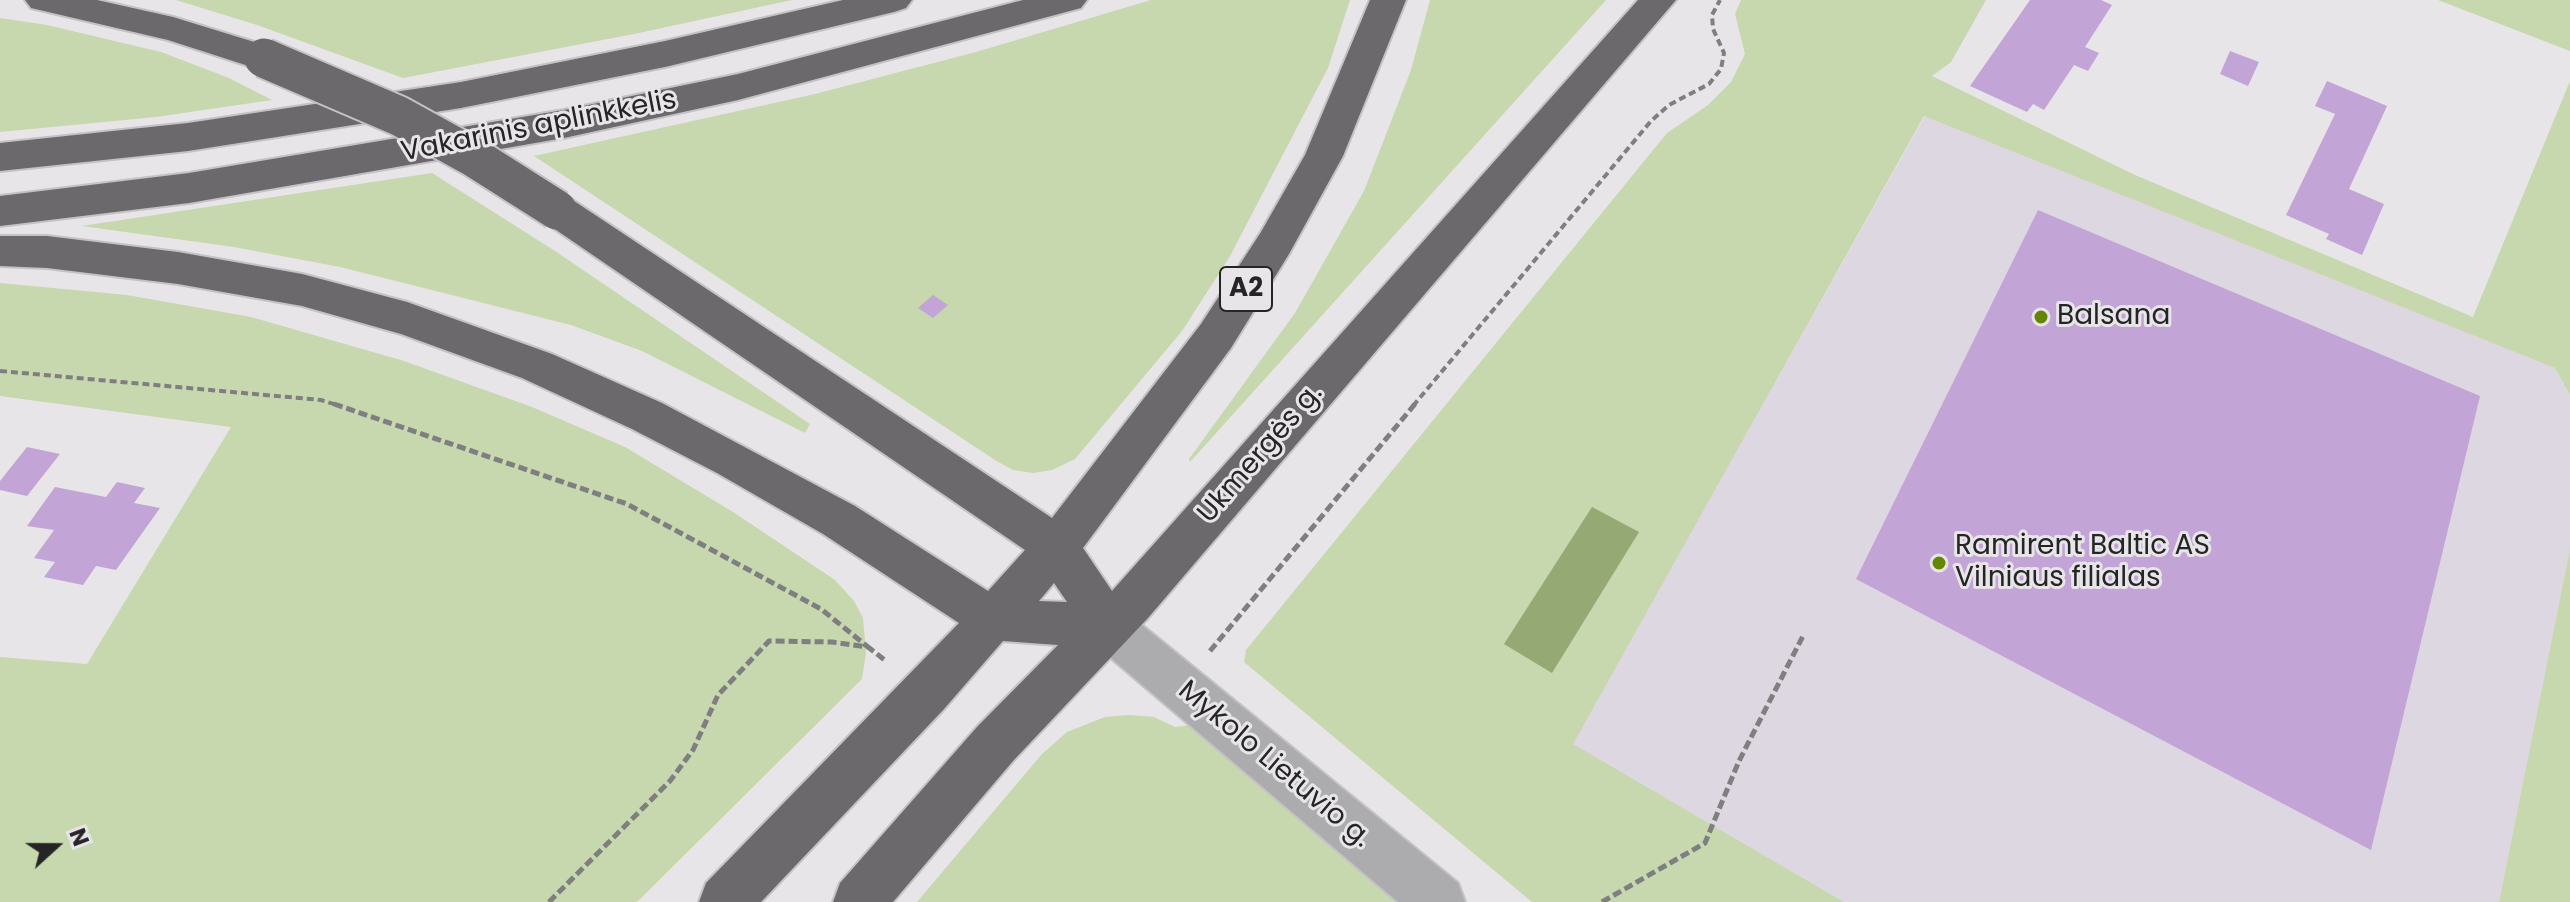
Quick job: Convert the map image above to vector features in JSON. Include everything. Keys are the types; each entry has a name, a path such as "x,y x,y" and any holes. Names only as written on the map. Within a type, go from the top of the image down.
{"highway":[{"path":"43,0 173,29 264,58 399,116 475,158 1057,547 1109,627"},
{"name":"Vakarinis aplinkkelis","path":"0,157 188,137 461,95 665,54 894,0"},
{"name":"Vakarinis aplinkkelis","path":"0,211 189,188 564,124 738,87 1069,0"},
{"name":"Ukmergės g.","path":"859,902 995,744 1109,627 1658,0"},
{"name":"A2","path":"725,902 927,693 1057,547 1216,336 1275,243 1324,156 1387,1"},
{"path":"0,251 47,252 178,268 302,290 407,319 537,366 733,460 839,520 992,619 1109,627"}],"street":[{"name":"Mykolo Lietuvio g.","path":"1109,627 1439,902"}],"path":[{"path":"1181,687 1651,121 1669,105 1709,84 1721,69 1724,53 1713,29 1712,15 1720,0"},
{"path":"0,371 321,400 627,504 821,609 868,647"},
{"path":"1602,902 1705,843 1739,761 1804,634"},
{"path":"549,902 670,781 693,750 718,695 769,641 832,642"}],"shaded area":[{"path":"176,0 792,0 403,78 257,25"},
{"path":"1151,0 1350,0 1328,68 1229,258 1182,331 1075,459 1052,470 1033,473 1013,470 995,460 534,156 815,94 976,52"},
{"path":"1430,0 1606,0 1190,462 1189,459 1295,313 1364,191 1411,70"},
{"path":"1741,0 1986,0 1951,62 1932,76 2135,175 2473,317 2570,81 2570,395 2555,368 1924,116 1573,744 1844,902 1532,902 1244,662 1246,650 1667,133 1708,105 1731,82 1745,54 1735,14"},
{"path":"2438,0 2570,0 2570,51"},
{"path":"0,18 47,25 161,52 229,78 272,100 156,117 0,132"},
{"path":"1925,116 2555,368 2570,395 2570,549 2499,902 1844,902 1572,744"},
{"path":"432,173 555,251 810,424 805,433 642,351 571,325 340,267 234,247 82,226"},
{"path":"0,283 127,295 251,317 404,361 532,407 625,447 733,512 835,580 854,601 863,618 866,653 862,679 637,902 0,902 0,657 87,664 231,427 0,396"},
{"path":"1592,507 1639,532 1552,673 1504,644"},
{"path":"2570,549 2570,902 2499,902"},
{"path":"1105,717 1154,717 1175,727 1191,725 1399,902 917,902 1042,754 1067,732"}],"building":[{"path":"2030,0 2101,0 2112,5 2085,47 2099,53 2088,71 2074,65 2044,110 2033,104 2027,112 1970,86"},
{"path":"2230,51 2259,62 2248,86 2220,74"},
{"path":"2327,81 2387,106 2349,189 2384,204 2362,255 2326,239 2329,234 2286,215 2335,114 2315,106"},
{"path":"2038,210 2480,396 2371,850 1856,579"},
{"path":"933,295 948,305 933,318 918,308"},
{"path":"27,447 60,454 27,496 0,490 0,481"},
{"path":"117,482 145,488 134,503 160,508 116,570 96,566 83,585 44,577 55,562 34,558 54,530 27,526 55,487 106,497"}],"place":[{"name":"Balsana","path":"2041,317"},
{"name":"Ramirent Baltic AS Vilniaus filialas","path":"1939,563"}]}
